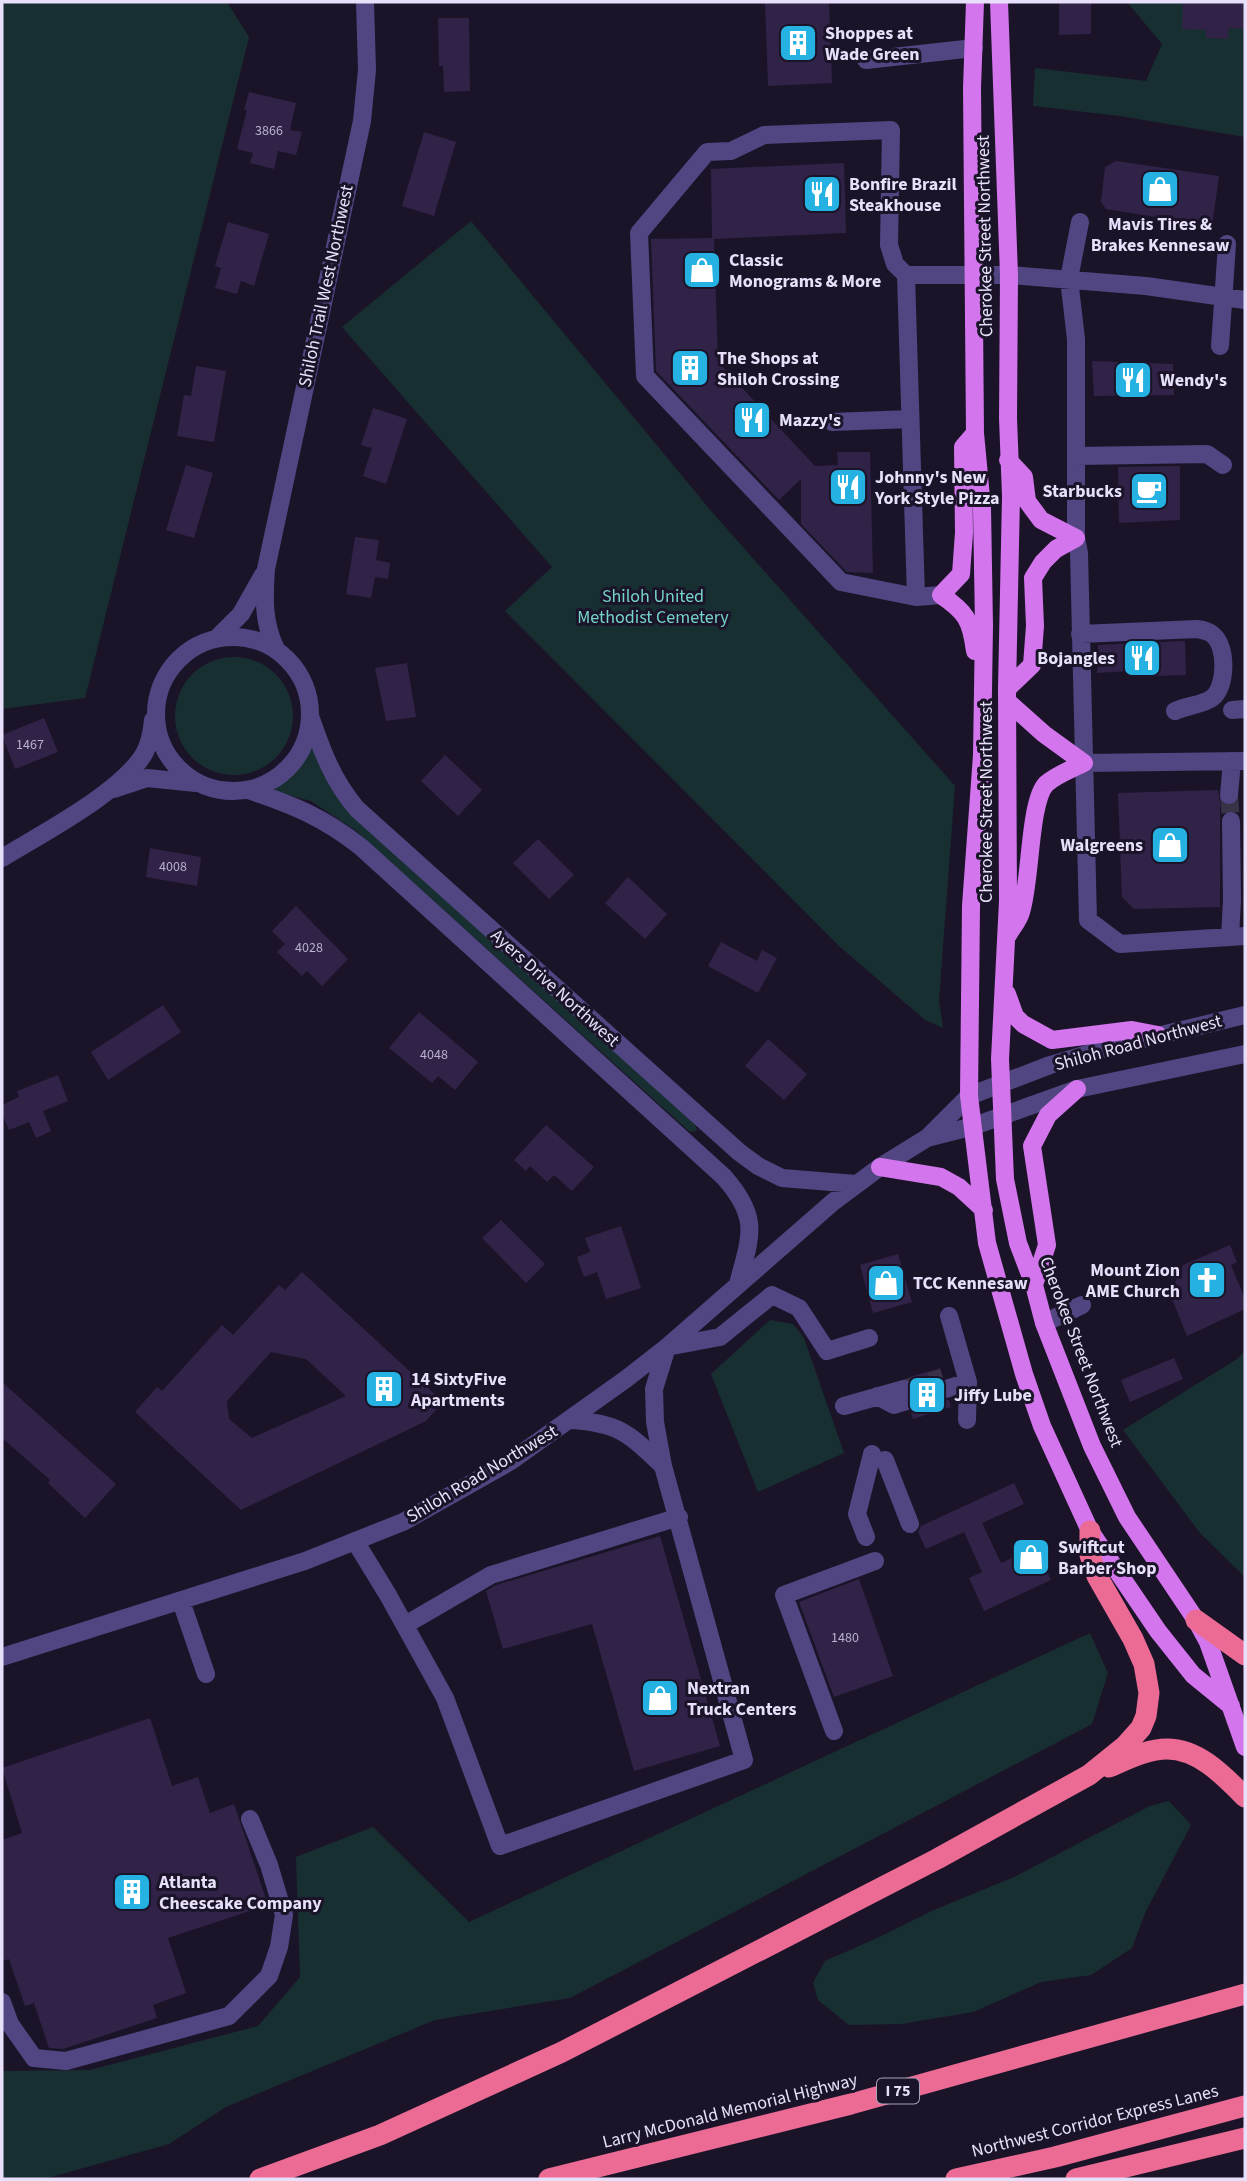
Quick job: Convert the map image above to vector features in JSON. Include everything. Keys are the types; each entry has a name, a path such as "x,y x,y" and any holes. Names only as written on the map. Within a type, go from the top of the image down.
{"highway":[{"path":"1089,1775 1125,1746 1141,1728 1146,1716 1149,1693 1144,1664 1133,1639 1097,1576 1090,1555 1090,1531"},
{"path":"1196,1620 1245,1655"},
{"path":"260,2179 380,2135 562,2052 937,1859 1089,1775 1143,1754 1167,1749 1190,1754 1226,1777 1245,1797"},
{"name":"Larry McDonald Memorial Highway","path":"549,2179 852,2104 1245,1994"},
{"name":"Northwest Corridor Express Lanes","path":"956,2179 1055,2157 1245,2106"},
{"path":"1076,2179 1245,2138"}],"main road":[{"name":"Cherokee Street Northwest","path":"975,2 975,433 982,509 985,625 982,755 971,906 969,1096 987,1243 1024,1374 1042,1426 1090,1531 1158,1631 1193,1675 1238,1712"},
{"name":"Cherokee Street Northwest","path":"999,2 1009,275 1008,460 1011,496 1007,695 1008,901 1001,1084 1005,1179 1018,1243 1077,1411 1121,1506 1208,1642 1238,1712"},
{"path":"975,433 963,447 964,533 961,573 941,595 961,609 972,627 983,713"},
{"path":"1008,460 1024,477 1027,501 1041,520 1076,538"},
{"path":"1005,940 1021,913 1030,867 1035,807 1041,792 1048,783 1084,763 1044,734 1007,695 1032,665 1035,626 1033,578 1056,548 1076,538"},
{"path":"1004,986 1015,1016 1023,1024 1052,1040 1132,1030 1158,1035"},
{"path":"1034,1285 1048,1245 1032,1146 1048,1115 1077,1089"},
{"path":"880,1167 941,1177 959,1186 984,1210"},
{"path":"1238,1712 1245,1747"}],"street":[{"name":"Shiloh Trail West Northwest","path":"276,649 265,620 265,569 362,121 367,70 365,2"},
{"path":"866,60 974,48"},
{"path":"941,595 916,597 841,582 645,376 639,233 707,152 731,150 764,135 891,130 889,245 894,264 906,275 973,274 1069,279 1146,286 1245,300"},
{"path":"1080,222 1069,279 1076,339 1076,538 1079,553 1088,920 1120,944 1238,936 1233,900 1231,821"},
{"path":"1220,345 1227,244"},
{"path":"906,275 916,597"},
{"path":"832,422 910,419"},
{"path":"1076,456 1207,454 1223,465"},
{"name":"Shiloh Trail West Northwest","path":"217,638 241,614 265,569"},
{"path":"1080,634 1197,629 1214,635 1222,652 1219,690 1210,699 1175,711"},
{"path":"2,858 111,790 147,778 198,783 231,792 248,790 271,781 291,765 303,747 310,726 310,704 304,683 292,664 276,649 256,640 217,638 191,650 169,670 160,688 150,739 144,754 111,790"},
{"path":"156,707 156,726 162,745 172,762 198,783"},
{"name":"Ayers Drive Northwest","path":"310,716 329,769 341,790 357,809 739,1152 758,1166 782,1178 856,1184"},
{"path":"1084,763 1239,761 1229,796"},
{"name":"Ayers Drive Northwest","path":"248,790 319,817 361,846 724,1177 745,1203 750,1219 748,1244 738,1285"},
{"name":"Shiloh Road Northwest","path":"2,1657 305,1561 403,1522 490,1473 571,1420 667,1347 813,1218 880,1167 927,1138 969,1096 1050,1065 1158,1035 1245,1015"},
{"name":"Shiloh Road Northwest","path":"927,1138 974,1126 1077,1089 1245,1054"},
{"path":"355,1541 445,1698 500,1846 744,1760 663,1466 653,1406 659,1368 667,1347 720,1337 772,1294 799,1308 827,1351 869,1338"},
{"path":"1044,1323 1082,1305"},
{"path":"949,1316 966,1377 967,1420"},
{"path":"944,1383 966,1377"},
{"path":"844,1406 877,1396 906,1395"},
{"path":"571,1420 603,1423 629,1433 663,1466"},
{"path":"866,1537 857,1514 878,1457 910,1524"},
{"path":"405,1625 491,1575 678,1517"},
{"path":"834,1731 784,1595 875,1561"},
{"path":"181,1601 206,1674"},
{"path":"2,2002 10,2024 34,2057 66,2061 229,2017 268,1976 279,1947 284,1915 269,1865 250,1819"}],"green space":[{"path":"2,2 227,2 249,37 85,698 2,709"},
{"path":"1127,2 1245,2 1245,137 1120,116 1033,106 1035,68 1146,81 1162,44"},
{"name":"Shiloh United Methodist Cemetery","path":"471,221 712,512 955,786 939,1000 943,1028 925,1020 839,946 505,611 552,567 342,327"},
{"path":"234,657 267,667 283,683 293,716 283,749 267,765 234,775 201,765 185,749 175,716 185,683 201,667"},
{"path":"314,745 322,770 336,796 695,1124 697,1130 689,1131 355,830 311,801 273,791 298,770"},
{"path":"770,1320 793,1324 804,1338 844,1453 758,1492 711,1374"},
{"path":"1245,1351 1245,1577 1200,1533 1123,1430 1237,1359"},
{"path":"1090,1633 1108,1673 1092,1724 570,1998 435,2020 226,2107 169,2144 44,2179 2,2179 2,2071 90,2070 258,2026 300,1977 296,1857 373,1827 469,1922"},
{"path":"1169,1801 1191,1825 1145,1913 1132,1948 1091,1975 1041,1982 973,2012 901,2024 849,2025 818,2000 813,1983 825,1961 934,1910 1014,1877 1150,1806"}],"building":[{"name":"Shoppes at Wade Green","path":"765,2 829,2 832,83 768,86"},
{"path":"1059,2 1091,2 1091,34 1059,35"},
{"path":"1183,2 1245,2 1245,29 1229,28 1228,39 1206,38 1206,30 1182,29"},
{"path":"438,18 469,18 470,91 444,92 443,66 439,66"},
{"path":"249,92 296,103 290,130 302,132 296,155 278,151 274,169 250,163 253,153 237,149"},
{"path":"424,132 456,142 434,216 402,206"},
{"name":"Mavis Tires & Brakes Kennesaw","path":"1116,161 1219,176 1212,226 1106,209 1101,202 1105,167"},
{"name":"The Shops at Shiloh Crossing","path":"844,163 846,233 714,239 718,362 815,466 838,465 837,452 870,452 873,573 847,572 801,524 801,479 779,500 656,371 651,239 712,238 711,169"},
{"path":"228,222 269,234 254,286 241,281 237,294 215,288 221,268 215,266"},
{"name":"Wendy's","path":"1092,361 1173,364 1174,395 1094,396"},
{"path":"196,366 226,371 214,442 177,436 184,395 191,396"},
{"path":"373,408 407,419 386,484 363,476 372,448 361,445"},
{"path":"186,465 213,473 194,538 166,530"},
{"name":"Starbucks","path":"1180,466 1180,520 1119,523 1118,467"},
{"path":"355,537 379,540 376,560 390,563 388,579 375,577 371,598 346,594"},
{"name":"Bojangles","path":"1185,641 1186,675 1129,677 1129,671 1097,673 1098,645"},
{"path":"407,663 416,717 386,721 375,668"},
{"path":"44,718 58,752 15,769 2,735"},
{"path":"445,755 482,790 458,816 421,781"},
{"name":"Walgreens","path":"1218,790 1220,907 1134,909 1122,897 1118,793"},
{"path":"538,839 574,875 549,899 513,863"},
{"path":"150,848 201,857 197,886 146,877"},
{"path":"628,877 667,914 645,939 605,903"},
{"path":"296,906 348,959 322,986 307,971 302,976 277,952 285,944 272,931"},
{"path":"721,942 757,961 762,950 777,958 758,993 708,966"},
{"path":"163,1005 181,1032 108,1080 91,1052"},
{"path":"419,1012 478,1062 455,1090 438,1076 432,1083 389,1048"},
{"path":"768,1039 807,1074 784,1100 745,1066"},
{"path":"58,1075 68,1101 43,1111 51,1131 36,1138 29,1122 9,1130 2,1114 2,1105 19,1097 17,1091"},
{"path":"546,1125 594,1167 572,1191 554,1175 547,1182 530,1166 526,1171 514,1160"},
{"path":"501,1220 545,1264 526,1283 482,1238"},
{"path":"621,1226 641,1288 606,1299 597,1272 584,1277 577,1257 590,1252 585,1238"},
{"name":"Mount Zion AME Church","path":"1230,1245 1237,1262 1231,1265 1245,1299 1245,1309 1187,1336 1170,1294 1183,1265"},
{"name":"TCC Kennesaw","path":"898,1254 912,1302 873,1313 860,1265"},
{"name":"14 SixtyFive Apartments","path":"302,1272 443,1402 426,1421 241,1510 135,1412 157,1387 162,1391 222,1325 233,1335 279,1285 285,1290","holes":["271,1352 306,1359 346,1396 252,1438 229,1419 227,1401"]},
{"path":"1174,1358 1183,1379 1130,1402 1121,1380"},
{"name":"Jiffy Lube","path":"940,1368 943,1378 937,1382 935,1392 939,1398 949,1400 951,1407 913,1419 911,1412 916,1408 918,1398 915,1385 907,1378"},
{"path":"2,1382 116,1484 85,1518 48,1483 50,1480 2,1438"},
{"path":"1014,1483 1024,1504 982,1523 1001,1563 1036,1547 1051,1580 984,1611 969,1578 982,1572 964,1532 926,1549 918,1532 921,1526"},
{"name":"Nextran Truck Centers","path":"660,1536 720,1746 634,1771 592,1624 503,1649 486,1591 496,1585"},
{"path":"859,1579 893,1676 834,1697 799,1602"},
{"name":"Atlanta Cheescake Company","path":"150,1718 172,1786 198,1777 210,1813 234,1804 268,1905 168,1938 186,1993 153,2005 157,2018 63,2049 49,2048 34,2003 25,2006 9,1959 2,1961 2,1840 22,1833 2,1768"}],"tunnel":[{"path":"1229,795 1231,821"},
{"path":"904,1389 943,1378"}],"place":[{"name":"Shoppes at Wade Green","path":"798,43"},
{"name":"Mavis Tires & Brakes Kennesaw","path":"1160,189"},
{"name":"Bonfire Brazil Steakhouse","path":"822,194"},
{"name":"Classic Monograms & More","path":"702,270"},
{"name":"The Shops at Shiloh Crossing","path":"690,368"},
{"name":"Wendy's","path":"1133,380"},
{"name":"Mazzy's","path":"752,420"},
{"name":"Johnny's New York Style Pizza","path":"848,487"},
{"name":"Starbucks","path":"1149,491"},
{"name":"Bojangles","path":"1142,658"},
{"name":"Walgreens","path":"1170,845"},
{"name":"Mount Zion AME Church","path":"1207,1280"},
{"name":"TCC Kennesaw","path":"886,1283"},
{"name":"14 SixtyFive Apartments","path":"384,1389"},
{"name":"Jiffy Lube","path":"927,1395"},
{"name":"Swiftcut Barber Shop","path":"1031,1557"},
{"name":"Nextran Truck Centers","path":"660,1698"},
{"name":"Atlanta Cheescake Company","path":"132,1892"}]}
